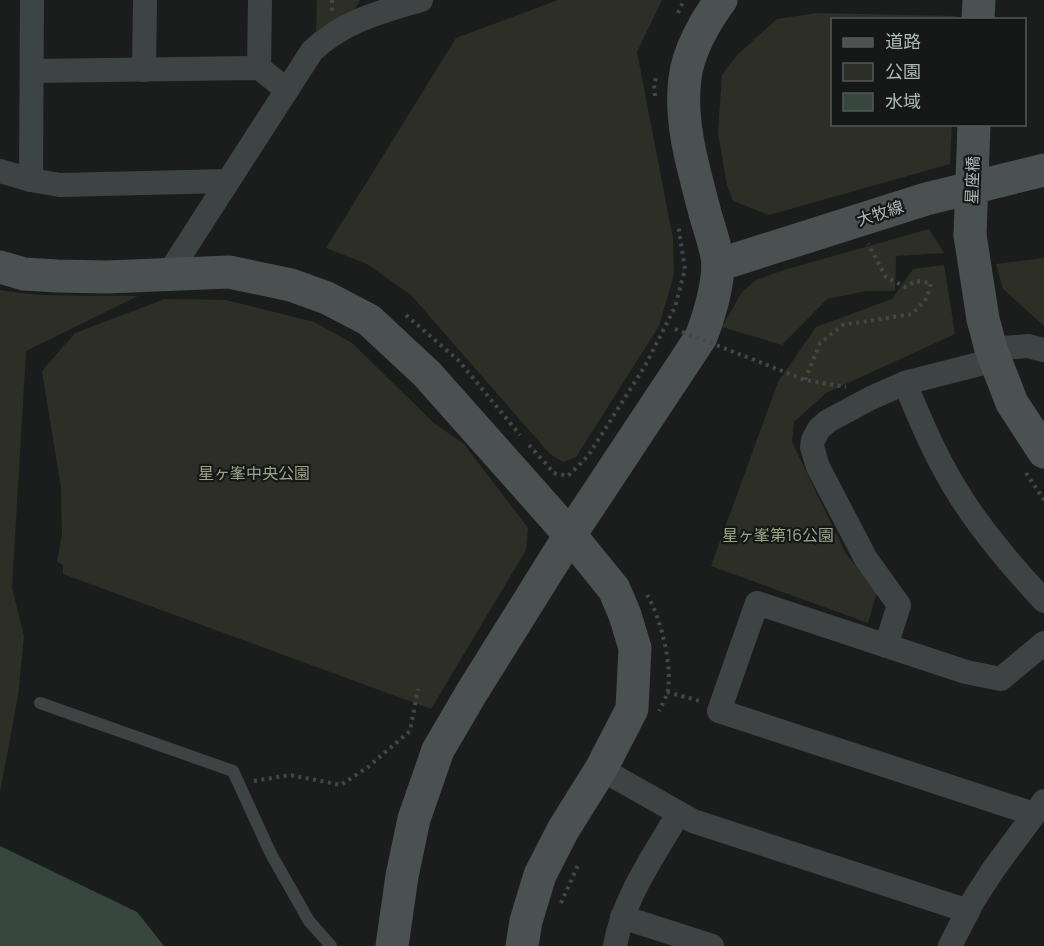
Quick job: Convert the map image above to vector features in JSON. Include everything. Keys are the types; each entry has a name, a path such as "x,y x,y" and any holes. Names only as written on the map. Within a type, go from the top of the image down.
{"street":[{"path":"31,180 32,0"},
{"path":"144,70 145,0"},
{"path":"259,68 260,0"},
{"path":"169,273 312,51 327,36 362,18 372,7 421,0"},
{"path":"392,946 402,876 414,819 438,750 570,535 701,337 710,315 718,265 693,163 684,110 685,76 709,17 721,0"},
{"path":"978,18 979,0"},
{"path":"32,71 259,68 287,90"},
{"name":"星座橋","path":"974,126 970,235 982,320 1012,403 1044,452"},
{"path":"0,171 60,185 228,181"},
{"name":"大牧線","path":"718,265 926,199 1044,171"},
{"path":"0,267 24,274 57,276 229,272 291,285 327,298 369,321 427,374 570,535 614,589 635,648 632,709 602,769 563,830 540,875 526,921 522,946"},
{"path":"886,646 899,605 866,559 818,467 812,447 813,440 819,429 828,421 904,383 1028,346 1044,350"},
{"path":"904,383 930,442 960,496 1006,559 1044,601"},
{"path":"950,946 993,870 1039,807 719,711 720,707 757,603 966,672 1001,679 1044,644"},
{"path":"602,769 693,821 968,911"},
{"path":"615,946 622,917 634,891 678,814"},
{"path":"622,917 712,946"}],"lane":[{"path":"40,703 233,771 277,863 309,921 331,946"}],"path":[{"path":"676,18 684,0"},
{"path":"657,107 654,85 660,65"},
{"path":"399,309 459,361 554,473 568,476 588,456 645,366 675,307 685,269 676,214"},
{"path":"805,380 820,343 843,325 912,314 927,298 931,283 916,281 904,287 886,277 866,239"},
{"path":"675,329 805,380 846,387 855,386"},
{"path":"711,355 720,336"},
{"path":"645,591 656,609 667,657 667,692 655,720"},
{"path":"239,784 290,775 341,785 368,767 410,731 418,689"},
{"path":"667,692 720,707"},
{"path":"559,907 581,859"}],"green space":[{"path":"317,0 360,0 353,12 316,31"},
{"path":"558,0 662,0 637,52 673,239 674,274 659,326 576,457 563,462 550,454 411,295 367,264 326,248 456,38"},
{"path":"817,13 956,16 956,18 831,18 831,126 952,126 950,164 769,215 733,201 727,185 718,133 722,75 737,55 777,19"},
{"path":"929,229 944,253 896,256 895,291 866,291 827,299 782,345 722,327 742,292 756,280"},
{"path":"1044,258 1044,326 1003,289 996,264"},
{"name":"星ヶ峯第16公園","path":"944,265 955,334 826,393 794,422 792,442 846,554 877,592 868,623 711,566 778,382 816,327 892,299 913,269"},
{"path":"0,290 51,295 138,296 26,351 12,588 24,636 18,696 0,792"},
{"name":"星ヶ峯中央公園","path":"165,299 226,300 314,322 352,343 435,424 464,444 528,528 526,550 431,709 63,574 63,565 57,562 62,535 61,488 42,371 75,333"}],"water":[{"path":"0,846 137,912 164,946 0,946"}]}
